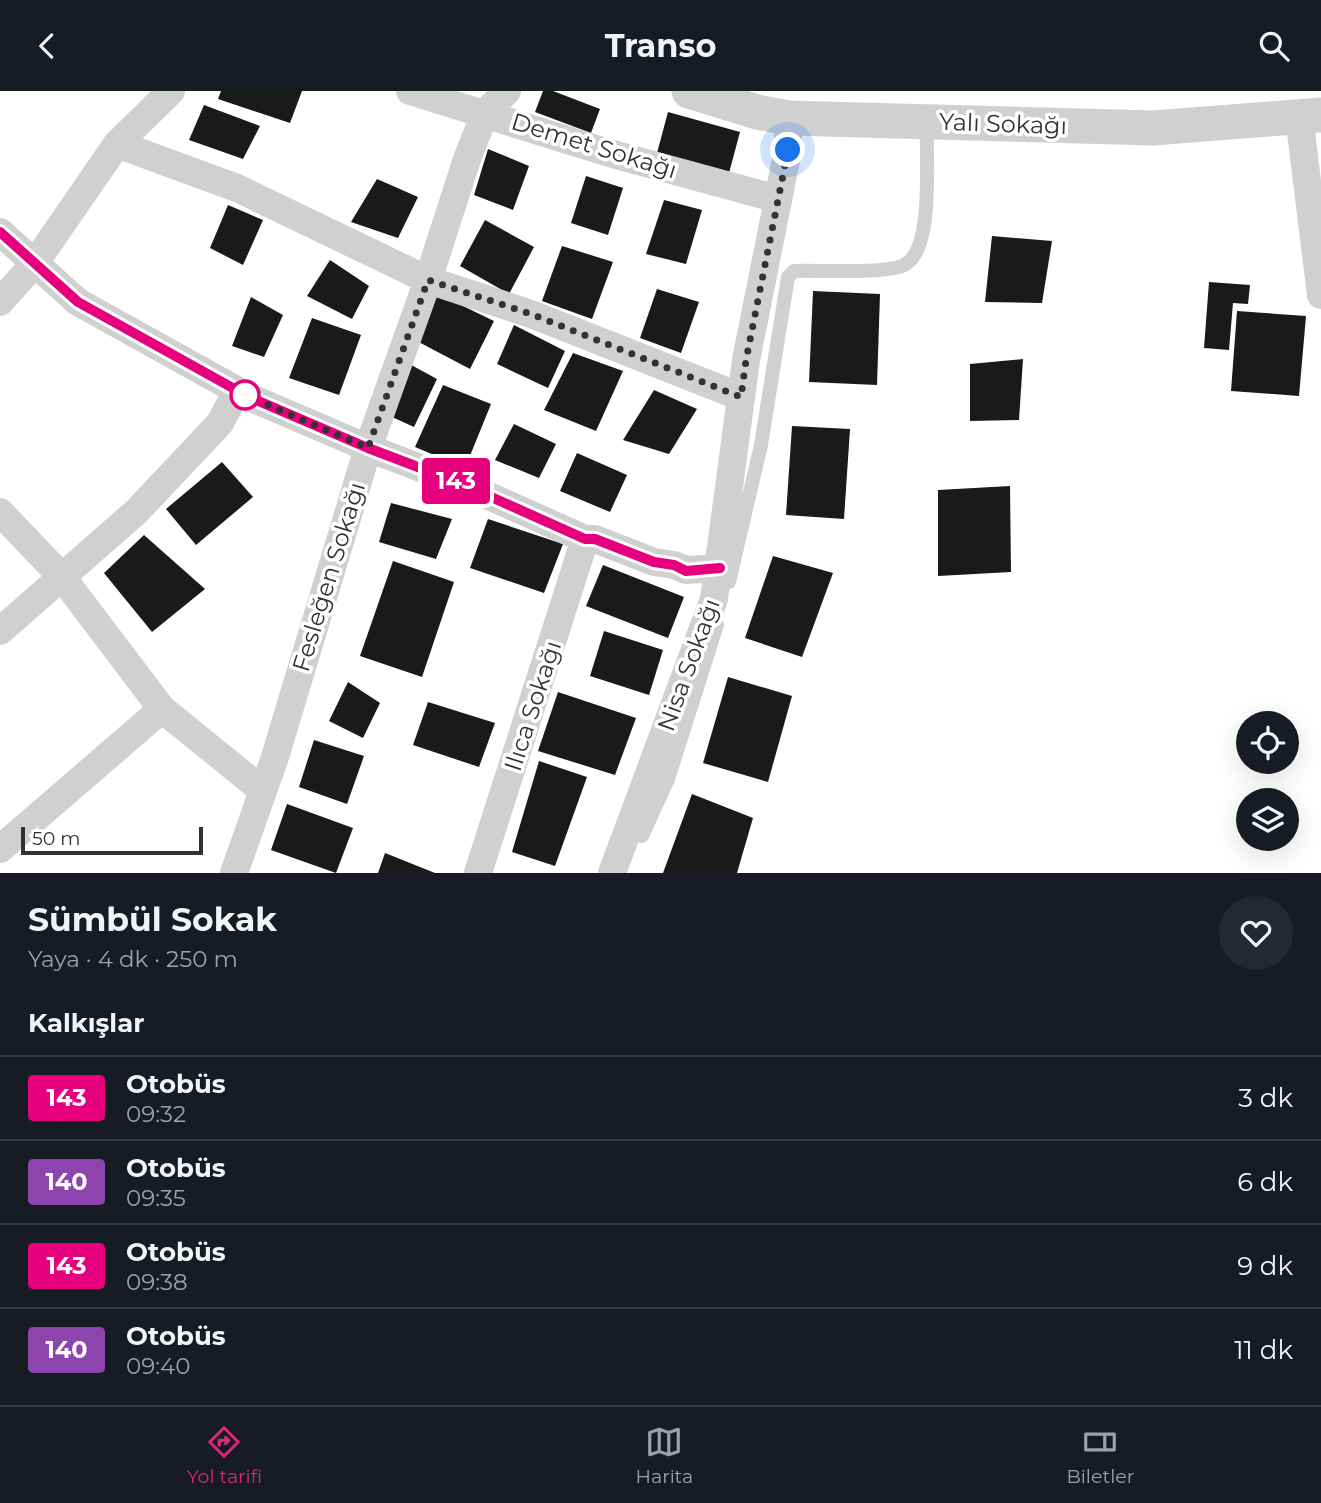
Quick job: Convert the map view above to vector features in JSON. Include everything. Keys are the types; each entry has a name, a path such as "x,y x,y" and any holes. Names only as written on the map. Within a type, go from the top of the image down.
{"street":[{"path":"0,302 34,263 117,144 171,91"},
{"name":"Demet Sokağı","path":"410,91 609,153 778,199"},
{"name":"Fesleğen Sokağı","path":"234,873 275,757 368,448 485,113 507,91"},
{"name":"Yalı Sokağı","path":"689,91 757,112 788,118 1153,128 1310,115"},
{"path":"1310,115 1321,295"},
{"name":"Nisa Sokağı","path":"612,873 714,599 746,360 788,150 788,118"},
{"path":"117,144 237,188 428,280 531,314 741,397"},
{"path":"0,232 78,302 237,391 368,448 460,483 585,539 595,539 654,562 674,565 686,571 720,568"},
{"path":"0,631 136,512 220,423 237,391"},
{"path":"0,512 62,577 162,709 262,790"},
{"name":"Ilıca Sokağı","path":"478,873 585,539"},
{"path":"0,849 162,709"}],"lane":[{"path":"642,836 672,766 710,650 739,545 761,445 788,277 794,271 902,266 913,258 924,227 928,199 927,121"}],"building":[{"path":"221,91 302,91 290,123 218,99"},
{"path":"543,91 553,91 600,109 591,133 535,112"},
{"path":"204,105 260,126 243,159 189,140"},
{"path":"668,112 740,132 729,173 657,153"},
{"path":"488,149 529,166 513,210 474,195"},
{"path":"586,176 623,188 608,235 571,223"},
{"path":"377,179 418,197 398,238 351,222"},
{"path":"664,200 702,210 686,264 646,254"},
{"path":"228,205 263,220 243,265 210,248"},
{"path":"485,220 534,247 509,294 460,266"},
{"path":"992,236 1052,241 1042,303 985,302"},
{"path":"562,246 613,262 592,319 542,301"},
{"path":"330,260 369,286 352,319 307,296"},
{"path":"1209,282 1250,285 1248,304 1233,303 1229,350 1204,348"},
{"path":"657,289 699,302 681,353 640,338"},
{"path":"813,291 880,294 877,385 809,382"},
{"path":"434,292 494,321 470,369 413,339"},
{"path":"251,297 283,315 264,357 232,346"},
{"path":"1237,311 1306,316 1299,396 1231,391"},
{"path":"312,318 361,335 339,395 289,378"},
{"path":"514,325 565,351 548,388 497,364"},
{"path":"573,353 623,371 596,431 544,410"},
{"path":"1023,359 1019,420 970,421 970,364"},
{"path":"402,360 437,379 414,427 381,412"},
{"path":"443,385 491,404 465,468 415,447"},
{"path":"654,390 697,409 669,454 623,440"},
{"path":"514,424 556,444 539,478 495,460"},
{"path":"792,426 850,429 844,519 786,515"},
{"path":"577,453 627,475 610,512 560,491"},
{"path":"222,462 253,497 196,545 166,509"},
{"path":"1010,486 1011,572 938,576 938,490"},
{"path":"391,503 452,519 436,559 379,542"},
{"path":"488,519 563,544 544,593 470,568"},
{"path":"144,535 205,589 152,632 104,573"},
{"path":"773,556 833,573 802,657 745,638"},
{"path":"393,561 454,582 422,677 360,656"},
{"path":"603,565 684,597 668,638 586,606"},
{"path":"604,631 663,650 649,695 590,676"},
{"path":"728,677 792,696 768,782 703,763"},
{"path":"348,682 380,703 363,738 329,721"},
{"path":"558,692 636,718 615,775 538,751"},
{"path":"428,702 495,723 479,767 413,745"},
{"path":"314,740 364,756 347,804 299,787"},
{"path":"539,761 587,777 555,866 512,852"},
{"path":"692,794 753,818 737,873 663,873"},
{"path":"287,804 353,828 336,873 271,850"},
{"path":"385,853 435,873 378,873"}],"bus line":[{"name":"143","path":"0,232 78,302 249,397 368,448 460,483 585,539 595,539 654,562 674,565 686,571 720,568"}],"route":[{"path":"245,395 368,448 428,280 531,314 741,397 788,150"}]}
